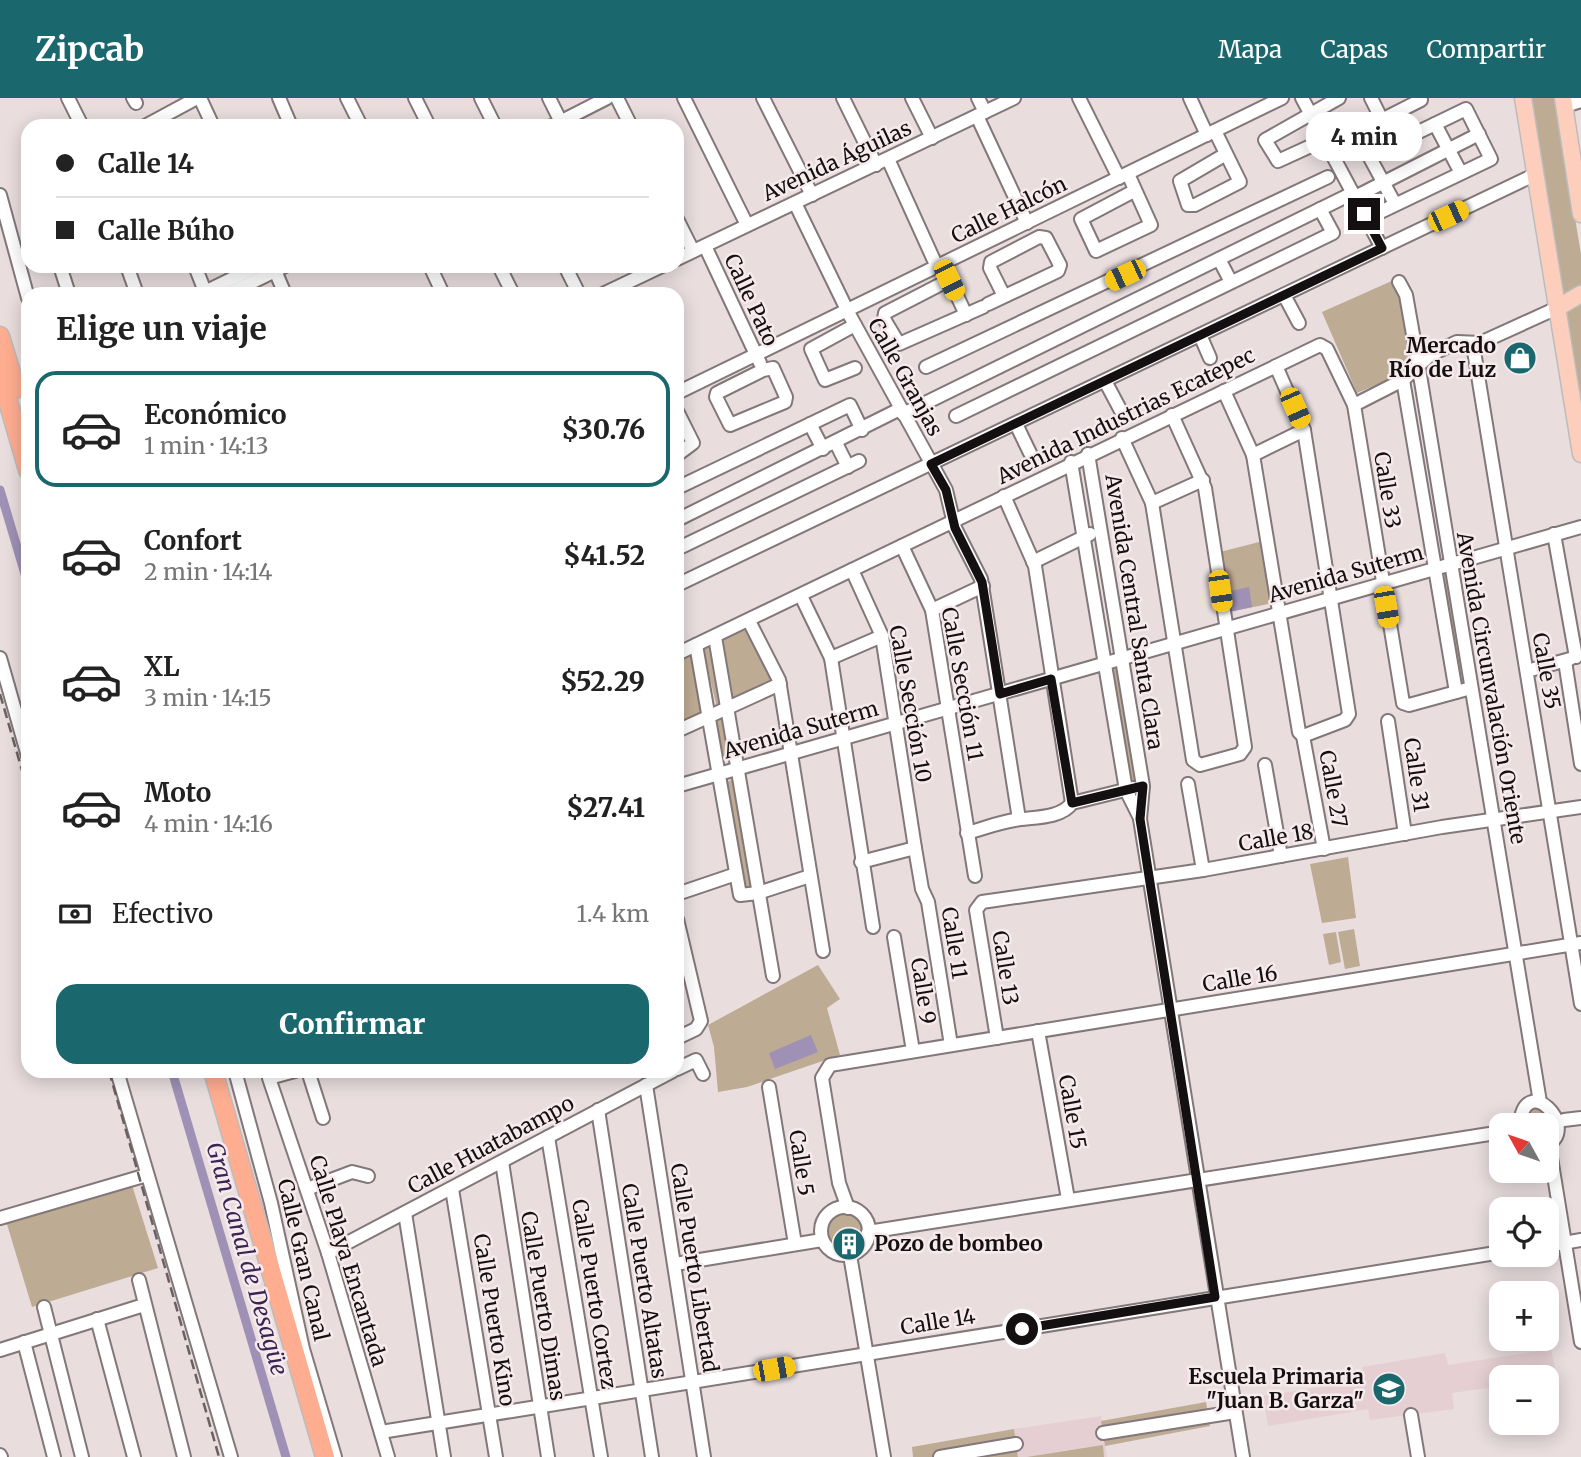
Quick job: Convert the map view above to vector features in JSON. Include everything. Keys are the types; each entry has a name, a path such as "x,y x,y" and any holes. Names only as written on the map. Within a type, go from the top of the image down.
{"highway":[{"path":"0,336 21,406"},
{"path":"0,374 21,446"},
{"path":"203,1078 313,1457"},
{"path":"214,1078 325,1457"}],"main road":[{"path":"1523,98 1581,454"},
{"path":"1564,102 1577,156 1581,214"},
{"path":"1557,309 1581,295"}],"street":[{"path":"68,98 78,119"},
{"path":"158,119 199,98 210,119"},
{"path":"279,98 288,119"},
{"path":"347,98 357,119"},
{"path":"415,98 426,119"},
{"path":"481,98 492,119"},
{"path":"549,98 556,119"},
{"path":"569,119 607,98"},
{"path":"617,98 628,119"},
{"path":"684,98 747,225"},
{"path":"763,98 812,195"},
{"path":"843,98 941,265 966,315"},
{"path":"912,98 932,138"},
{"path":"949,280 887,311 884,319 902,345 1058,271 1060,265 1029,222 981,114 978,98"},
{"name":"Avenida Águilas","path":"684,256 1014,98"},
{"path":"1079,98 1123,176 1134,191 1151,220 1150,226 1096,251 1082,219 1134,191"},
{"path":"1190,98 1226,154 1240,182 1195,205 1188,205 1180,187 1182,178 1226,154"},
{"name":"Calle Halcón","path":"684,390 1282,98"},
{"path":"1302,98 1382,248"},
{"path":"1339,98 1266,138 1275,159 1280,160 1326,143 1382,120 1421,100"},
{"path":"1371,98 1382,120"},
{"path":"1564,102 1581,99"},
{"path":"1374,215 1491,159 1466,109 1370,156 1395,204"},
{"path":"1435,124 1461,173"},
{"path":"684,517 862,430 944,394 1479,134"},
{"path":"684,582 1536,174"},
{"path":"926,367 1328,177"},
{"path":"0,195 21,272"},
{"name":"Calle Granjas","path":"795,203 847,311 946,490 953,521 983,586 1019,819"},
{"path":"944,394 958,419 1333,233 1320,209"},
{"path":"1245,217 1257,240"},
{"name":"Calle Pato","path":"684,228 699,248 763,370"},
{"path":"1004,296 990,264 1041,237"},
{"path":"1219,259 1231,282"},
{"path":"216,287 244,273"},
{"path":"241,287 268,273"},
{"path":"617,287 635,273"},
{"name":"Avenida Circunvalación Oriente","path":"1399,282 1406,295 1418,363 1540,1102"},
{"path":"1284,295 1299,323"},
{"path":"1354,405 1403,380 1418,363 1457,342 1473,345 1557,309"},
{"path":"855,325 814,345 811,351 825,380 855,368"},
{"path":"1200,335 1210,358"},
{"name":"Avenida Industrias Ecatepec","path":"684,651 1317,345 1323,345 1354,405"},
{"name":"Calle 35","path":"1473,345 1504,548 1576,944 1581,1004"},
{"path":"1276,366 1304,430 1333,598 1348,718 1303,736"},
{"name":"Calle Pato","path":"771,368 776,371 786,400 730,425 716,394 763,370 771,368"},
{"name":"Avenida Circunvalación Oriente","path":"1403,380 1456,692"},
{"path":"1105,381 1121,411"},
{"name":"Calle 27","path":"1224,391 1253,455 1299,732 1303,736 1324,849"},
{"path":"684,485 850,405 862,430"},
{"name":"Calle 33","path":"1354,405 1382,584 1405,704 1456,692"},
{"path":"1122,438 1152,503 1195,763 1200,765 1240,754 1245,747 1203,480 1172,415"},
{"path":"810,424 823,449"},
{"path":"1016,424 1030,453"},
{"path":"684,425 693,443 684,450"},
{"path":"1253,455 1304,430"},
{"path":"684,546 853,464 836,443"},
{"name":"Avenida Central Santa Clara","path":"1088,454 1143,786 1140,819"},
{"name":"Avenida Central Santa Clara","path":"1071,463 1126,790 1140,819 1151,876 1215,1297 1243,1457"},
{"path":"1152,503 1203,480"},
{"path":"1004,496 1034,562 1072,803"},
{"name":"Avenida Suterm","path":"684,784 1581,527"},
{"path":"1034,562 1100,529"},
{"path":"1554,534 1574,658 1581,764"},
{"name":"Calle Sección 11","path":"902,546 932,610 975,876"},
{"name":"Calle Sección 10","path":"852,570 882,636 915,848"},
{"path":"932,610 983,586"},
{"path":"801,596 831,658 873,927"},
{"path":"748,621 780,684 823,951"},
{"path":"715,636 773,976"},
{"path":"831,658 882,636"},
{"path":"696,645 741,897 810,876"},
{"path":"0,658 21,732"},
{"path":"1527,671 1574,658"},
{"path":"684,728 780,684"},
{"path":"1456,692 1471,688"},
{"name":"Calle 31","path":"1388,721 1405,834"},
{"path":"1265,765 1281,856"},
{"path":"1188,784 1203,870"},
{"path":"967,833 1019,819 1027,821 1066,810 1072,803 1143,786"},
{"name":"Calle 18","path":"977,905 1203,870 1493,819 1581,807"},
{"path":"861,863 915,848"},
{"name":"Calle 11","path":"915,848 922,889 928,902 951,1045"},
{"path":"684,892 736,874"},
{"name":"Calle 13","path":"977,905 997,1038"},
{"name":"Calle 9","path":"894,937 913,1051"},
{"name":"Calle 16","path":"843,1208 822,1078 824,1070 838,1062 1576,944"},
{"path":"684,953 699,1025 684,1034"},
{"name":"Calle 15","path":"1038,1031 1068,1199"},
{"name":"Calle Huatabampo","path":"684,1065 696,1060 704,1074"},
{"path":"119,1078 231,1457"},
{"name":"Calle Gran Canal","path":"237,1078 271,1203 303,1349 335,1457"},
{"name":"Calle Playa Encantada","path":"270,1078 328,1253 388,1457"},
{"path":"310,1078 323,1118"},
{"name":"Calle Huatabampo","path":"328,1253 658,1078"},
{"name":"Calle Puerto Libertad","path":"646,1085 704,1457"},
{"name":"Calle 5","path":"769,1087 795,1244"},
{"path":"1523,1113 1540,1102 1553,1104 1564,1120"},
{"name":"Calle Puerto Altatas","path":"598,1110 652,1457"},
{"path":"1564,1120 1581,1118"},
{"path":"1559,1138 1564,1120"},
{"path":"868,1232 1489,1134"},
{"name":"Calle Puerto Cortez","path":"548,1137 601,1457"},
{"name":"Calle Puerto Dimas","path":"502,1162 548,1457"},
{"path":"307,1189 352,1172 368,1176"},
{"path":"0,1218 147,1175"},
{"path":"1554,1183 1581,1342"},
{"name":"Calle Puerto Kino","path":"452,1189 496,1457"},
{"path":"843,1208 862,1215 868,1232 864,1245 850,1255 834,1253 822,1240 822,1224 826,1217 843,1208"},
{"path":"405,1213 444,1457"},
{"path":"675,1264 822,1240"},
{"path":"1559,1245 1581,1240"},
{"name":"Calle 14","path":"381,1432 1489,1254"},
{"path":"850,1255 884,1457"},
{"path":"139,1280 184,1457"},
{"path":"0,1350 144,1306"},
{"path":"44,1307 82,1457"},
{"path":"97,1319 134,1457"},
{"path":"24,1342 54,1457"},
{"path":"1103,1433 1235,1412"},
{"path":"1411,1415 1418,1457"},
{"path":"940,1457 1016,1444"}],"shaded area":[{"path":"1532,98 1555,98 1581,254 1581,285 1564,296"},
{"path":"1394,280 1401,293 1413,357 1397,376 1357,393 1322,312"},
{"path":"1581,303 1581,421 1564,312"},
{"path":"1263,541 1273,603 1229,612 1220,552"},
{"path":"1449,571 1467,684 1458,686 1439,573"},
{"path":"1249,587 1252,607 1229,612 1226,592"},
{"path":"746,628 775,679 731,698 721,639"},
{"path":"712,646 721,704 716,704 703,649"},
{"path":"693,654 705,712 684,723 684,658"},
{"path":"1120,667 1139,781 1128,783 1108,670"},
{"path":"723,717 733,757 724,760 715,720"},
{"path":"734,779 753,887 744,887 726,782"},
{"path":"1348,857 1356,918 1322,923 1310,864"},
{"path":"1354,929 1360,966 1345,969 1338,932"},
{"path":"1336,932 1341,962 1329,965 1323,934"},
{"path":"818,965 840,999 827,1008 840,1055 747,1087 718,1092 714,1047 708,1025"},
{"path":"811,1035 818,1052 775,1069 769,1053"},
{"path":"1536,1105 1545,1105 1560,1112 1564,1120 1560,1138 1559,1113 1528,1113"},
{"path":"131,1182 158,1268 32,1307 6,1221"},
{"path":"845,1208 862,1215 869,1232 862,1249 845,1256 828,1249 821,1232 828,1215"},
{"name":"Escuela Primaria \"Juan B. Garza\"","path":"1551,1351 1554,1365 1489,1365 1489,1388 1452,1393 1454,1409 1370,1420 1368,1409 1268,1426 1263,1396 1363,1380 1362,1367 1445,1353 1448,1365"},
{"path":"1206,1402 1210,1426 1105,1446 1101,1421"},
{"path":"1101,1416 1107,1457 1018,1457 1014,1429"},
{"path":"1014,1429 1018,1457 913,1457 912,1447"},
{"path":"1103,1445 1104,1457 1027,1457"}],"waterway":[{"name":"Gran Canal de Desagüe","path":"0,490 21,560"},
{"name":"Gran Canal de Desagüe","path":"174,1078 286,1457"}],"railway":[{"path":"0,694 21,767"},
{"path":"111,1078 219,1457"}],"place":[{"name":"Mercado Río de Luz","path":"1520,358"},
{"name":"Pozo de bombeo","path":"849,1244"},
{"name":"Escuela Primaria \"Juan B. Garza\"","path":"1389,1389"}],"route":[{"path":"1022,1329 1215,1297 1172,1009 1140,819 1143,786 1072,803 1051,679 1000,694 982,582 955,528 946,490 931,464 1382,248 1364,214"}]}
